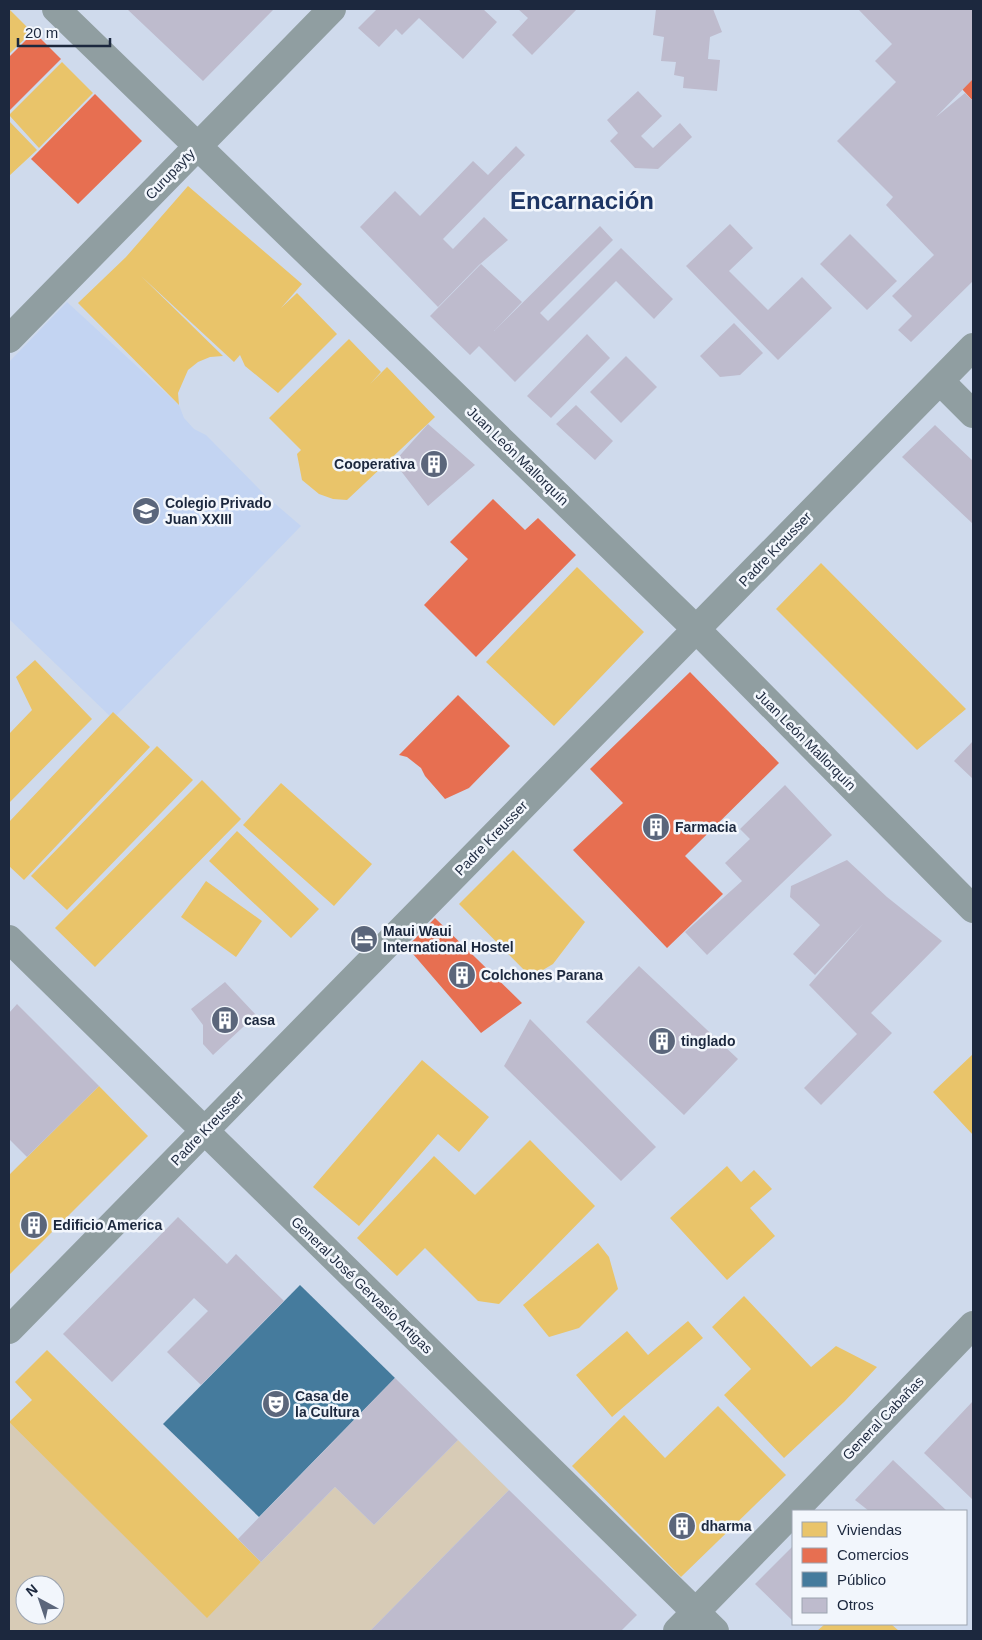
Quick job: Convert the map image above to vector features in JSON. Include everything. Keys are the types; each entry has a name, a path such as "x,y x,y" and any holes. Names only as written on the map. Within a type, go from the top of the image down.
{"street":[{"name":"Juan León Mallorquín","path":"56,9 696,629 973,909"},
{"name":"Curupayty","path":"9,339 332,9"},
{"name":"Padre Kreusser","path":"9,1330 973,347"},
{"path":"940,381 973,414"},
{"name":"General José Gervasio Artigas","path":"9,939 204,1131 696,1625"},
{"name":"General Cabañas","path":"794,1510 973,1325"},
{"name":"General Cabañas","path":"696,1625 792,1512"}],"shaded area":[{"name":"Colegio Privado Juan XXIII","path":"67,302 179,405 184,418 194,429 206,435 266,496 301,526 113,719 9,619 9,362"},
{"path":"9,1422 207,1617 335,1487 374,1525 458,1440 509,1490 370,1631 9,1631"}],"building: Viviendas":[{"path":"9,9 32,32 9,54"},
{"path":"62,62 93,93 39,148 9,115"},
{"path":"9,121 37,150 9,176"},
{"path":"188,186 302,284 281,308 297,293 337,334 278,393 245,366 240,355 234,362 141,276 223,356 210,357 198,362 188,370 178,393 179,405 78,303 126,257"},
{"path":"349,339 381,372 370,384 387,367 435,417 347,500 333,499 319,494 302,480 297,454 301,450 269,418"},
{"path":"821,563 966,709 917,750 776,609"},
{"path":"577,567 644,632 554,726 486,662"},
{"path":"35,660 92,719 9,803 9,734 32,710 16,677"},
{"path":"113,712 150,747 24,880 9,866 9,822"},
{"path":"157,746 193,780 67,910 31,876"},
{"path":"202,780 241,819 95,967 55,928"},
{"path":"281,783 372,864 334,906 243,825"},
{"path":"237,831 319,909 291,938 209,861"},
{"path":"513,850 585,922 553,964 531,977 459,904"},
{"path":"206,881 262,921 236,957 181,917"},
{"path":"973,1054 973,1135 933,1092"},
{"path":"422,1060 489,1117 459,1152 438,1134 359,1226 313,1187"},
{"name":"Edificio America","path":"99,1086 148,1136 9,1275 9,1175"},
{"path":"530,1140 595,1206 499,1304 478,1301 425,1248 397,1276 357,1238 434,1156 475,1195"},
{"path":"727,1166 741,1182 754,1170 772,1189 750,1208 775,1236 727,1280 670,1218"},
{"path":"598,1243 609,1257 618,1289 579,1328 549,1337 523,1305"},
{"path":"744,1296 811,1367 836,1346 877,1367 844,1402 784,1458 724,1395 751,1369 712,1327"},
{"path":"688,1321 703,1338 612,1417 576,1375 627,1331 648,1355"},
{"path":"47,1350 261,1562 207,1618 9,1422 32,1400 15,1382"},
{"name":"dharma","path":"718,1406 786,1475 681,1577 572,1466 624,1415 665,1458"},
{"path":"824,1625 892,1625 899,1631 817,1631"}],"building: Comercios":[{"path":"34,32 61,59 9,111 9,57"},
{"path":"973,78 973,101 962,89"},
{"path":"95,94 142,141 78,204 31,159"},
{"path":"493,499 525,530 538,518 576,555 476,657 424,605 468,559 450,542"},
{"name":"Farmacia","path":"690,672 779,763 685,856 723,894 667,948 573,850 623,803 590,769"},
{"path":"458,695 510,746 469,788 445,799 425,776 421,768 407,757 399,755"},
{"name":"Colchones Parana","path":"435,918 522,1003 481,1033 407,947"}],"building: Público":[{"name":"Casa de la Cultura","path":"300,1285 395,1378 259,1517 163,1424"}],"building: Otros":[{"path":"127,9 274,9 203,81"},
{"path":"377,9 483,9 497,22 463,59 419,18 402,35 396,29 379,47 358,28"},
{"path":"518,9 577,9 532,55 512,35 528,18"},
{"path":"656,9 713,9 722,32 710,37 708,59 720,60 717,91 683,88 684,77 674,75 676,62 661,61 664,37 653,35"},
{"path":"858,9 973,9 973,79 936,117 965,93 973,101 973,281 911,342 898,330 912,316 892,296 934,255 886,205 893,197 837,141 896,82 875,61 892,44"},
{"path":"638,91 662,116 641,136 653,148 680,123 692,137 658,169 635,168 610,141 618,133 607,120"},
{"path":"516,146 525,155 443,239 453,249 484,217 508,240 479,265 438,307 360,227 395,191 420,216 473,161 488,175"},
{"path":"730,224 753,248 729,271 768,310 802,277 832,308 778,360 686,266"},
{"path":"600,226 613,240 540,313 548,321 621,248 673,299 654,319 616,281 515,382 479,346 470,355 430,316 481,264 522,302 494,331"},
{"path":"850,234 897,281 867,310 820,264"},
{"path":"734,323 763,353 740,375 720,377 700,356"},
{"path":"587,334 610,358 551,418 527,396"},
{"path":"626,356 657,387 621,423 590,392"},
{"path":"576,405 613,441 595,460 556,424"},
{"name":"Cooperativa","path":"428,424 475,465 428,506 394,462"},
{"path":"935,425 973,461 973,524 902,457"},
{"path":"973,741 973,779 954,761"},
{"path":"785,785 832,835 707,955 685,932 742,881 725,863 750,839 740,829"},
{"path":"847,860 887,897 942,941 871,1013 892,1033 821,1105 804,1088 857,1034 809,985 863,924 815,975 793,954 820,925 790,897 791,886"},
{"name":"tinglado","path":"639,966 738,1059 684,1115 586,1022"},
{"name":"casa","path":"225,982 256,1015 213,1055 203,1044 203,1025 191,1009"},
{"path":"17,1004 99,1086 27,1157 9,1139 9,1013"},
{"path":"530,1019 656,1147 621,1181 504,1066"},
{"path":"178,1217 227,1264 236,1254 284,1301 201,1385 167,1352 208,1311 194,1298 112,1382 63,1334"},
{"path":"395,1378 458,1440 374,1525 335,1487 261,1562 238,1539"},
{"path":"973,1401 973,1500 924,1453"},
{"path":"893,1460 946,1510 868,1510 855,1500"},
{"path":"509,1490 637,1615 621,1631 370,1631"},
{"path":"792,1547 792,1620 755,1584"}],"place":[{"name":"Cooperativa","path":"434,464"},
{"name":"Colegio Privado Juan XXIII","path":"146,511"},
{"name":"Farmacia","path":"656,827"},
{"name":"Maui Waui International Hostel","path":"364,939"},
{"name":"Colchones Parana","path":"462,975"},
{"name":"casa","path":"225,1020"},
{"name":"tinglado","path":"662,1041"},
{"name":"Edificio America","path":"34,1225"},
{"name":"Casa de la Cultura","path":"276,1404"},
{"name":"dharma","path":"682,1526"}],"district":[{"name":"Encarnación","path":"582,201"}]}
